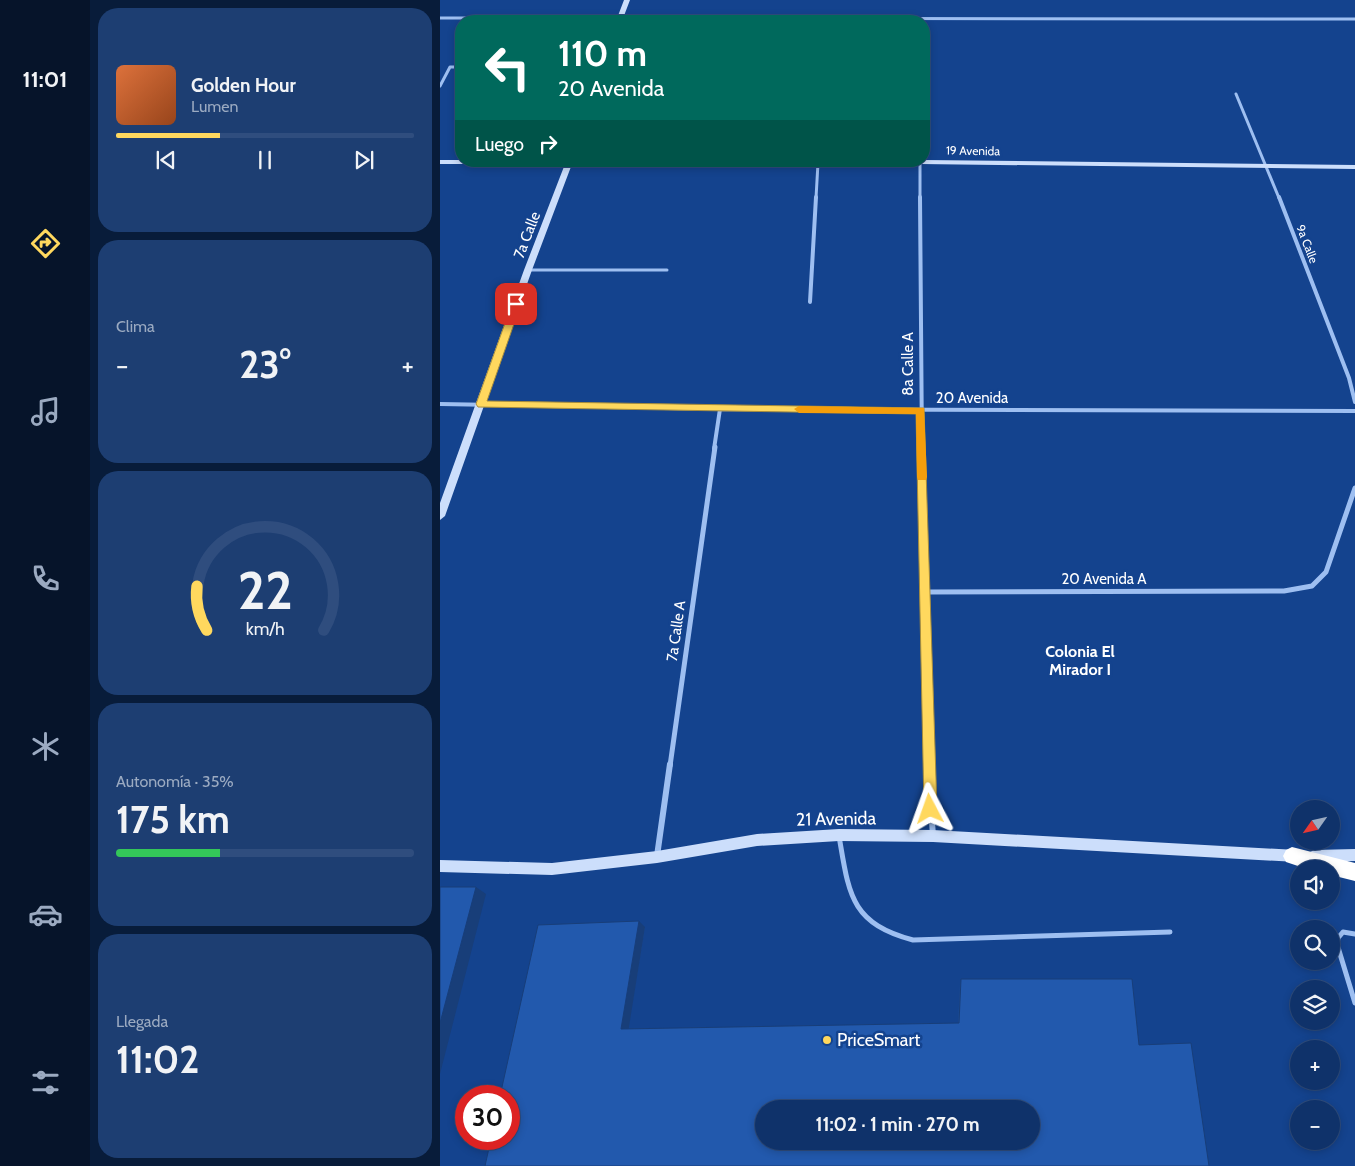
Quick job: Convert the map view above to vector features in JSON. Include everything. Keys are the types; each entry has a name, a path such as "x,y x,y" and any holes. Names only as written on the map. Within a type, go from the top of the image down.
{"highway":[{"path":"1292,856 1355,872"}],"street":[{"path":"621,15 627,0"},
{"path":"440,18 455,18"},
{"path":"930,20 1355,19"},
{"path":"440,86 450,67 455,67"},
{"name":"9a Calle","path":"1236,94 1267,166 1349,378 1355,402"},
{"name":"19 Avenida","path":"440,162 455,162"},
{"name":"19 Avenida","path":"930,162 1355,167"},
{"name":"7a Calle","path":"440,516 528,270 568,167"},
{"path":"810,302 818,167"},
{"name":"8a Calle A","path":"920,167 924,592 929,795 933,836"},
{"name":"20 Avenida","path":"440,404 720,409 1355,411"},
{"name":"7a Calle A","path":"657,857 720,409"},
{"name":"20 Avenida A","path":"924,592 1284,591 1312,586 1326,572 1355,488"},
{"name":"21 Avenida","path":"440,866 552,869 657,857 757,840 839,835 933,836 1292,856 1355,855"}],"lane":[{"path":"528,270 667,270"},
{"path":"839,835 847,882 852,897 871,922 884,931 898,937 913,940 1170,932"},
{"path":"1355,934 1343,932 1338,938 1337,944 1355,1003"}],"building":[{"path":"440,887 476,887 440,1023"},
{"name":"PriceSmart","path":"639,921 621,1029 959,1023 961,979 1132,979 1139,1045 1191,1043 1209,1166 485,1166 489,1150 520,1150 520,1085 502,1085 538,925"}],"slow traffic":[{"path":"799,409 921,410 922,477"}],"place":[{"name":"PriceSmart","path":"827,1040"}],"district":[{"name":"Colonia El Mirador I","path":"1080,660"}],"route":[{"path":"516,304 481,404 720,409 921,410 930,809"}]}
